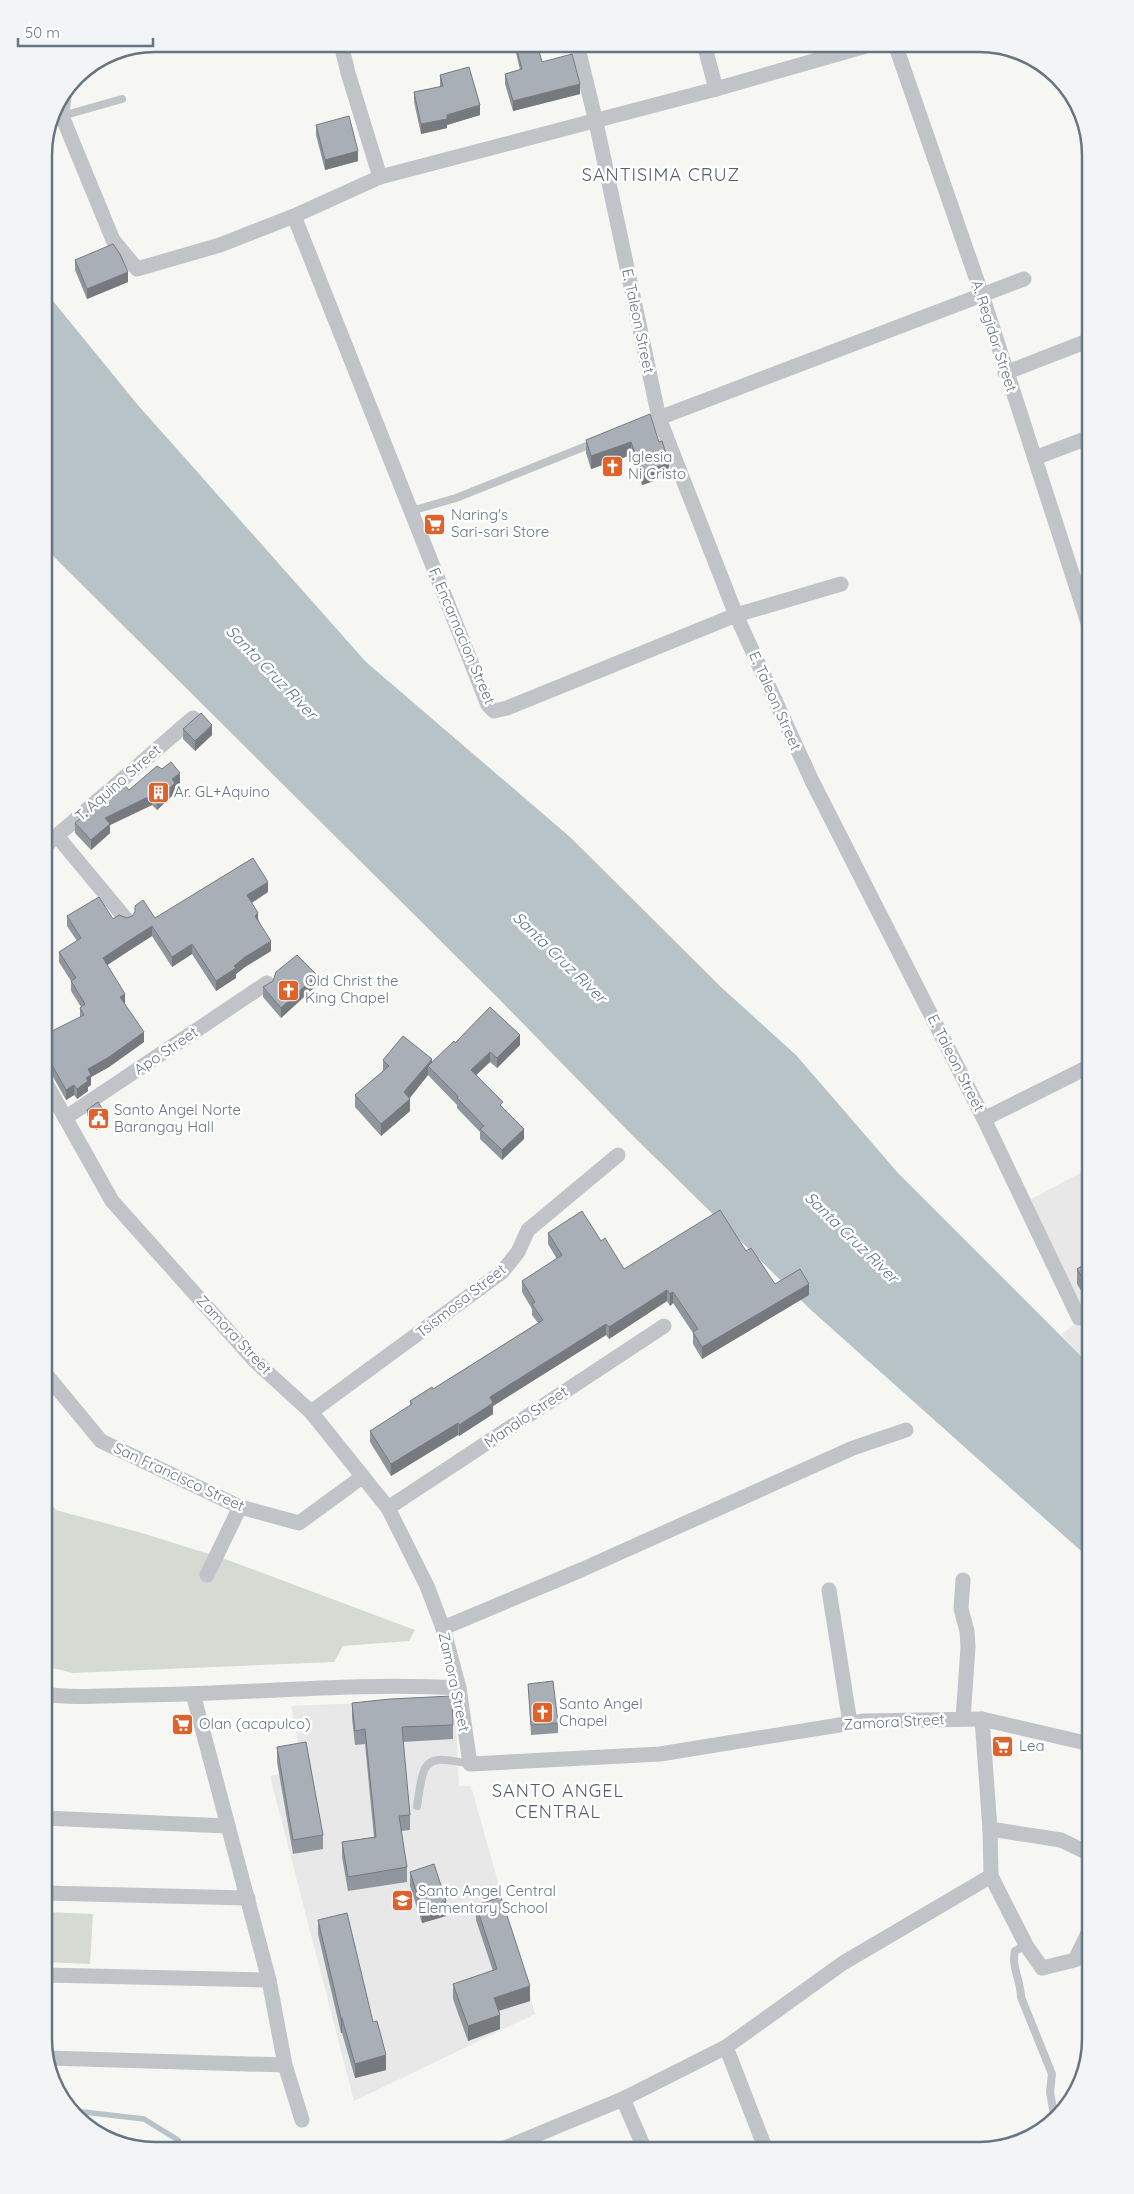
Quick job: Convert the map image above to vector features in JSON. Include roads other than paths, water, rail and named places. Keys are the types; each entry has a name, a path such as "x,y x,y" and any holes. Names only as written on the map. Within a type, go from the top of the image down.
{"street":[{"path":"343,53 380,177"},
{"name":"E. Taleon Street","path":"579,53 596,122 654,419 736,615 812,781 984,1119 1079,1318"},
{"path":"706,53 716,90"},
{"path":"62,111 62,116 114,240 137,269 220,245 294,216 380,177 716,90 818,53"},
{"name":"A. Regidor Street","path":"898,53 982,295 1005,373 1036,458 1082,604"},
{"name":"F. Encarnacion Street","path":"294,216 488,706 494,711 506,708 736,615 841,584"},
{"path":"654,419 1024,279"},
{"path":"1005,373 1082,343"},
{"path":"1036,458 1082,441"},
{"name":"T. Aquino Street","path":"53,840 193,718"},
{"path":"57,836 126,919"},
{"name":"Apo Street","path":"65,1118 266,983"},
{"path":"984,1119 1082,1070"},
{"name":"Zamora Street","path":"52,1095 112,1201 255,1361 311,1412 388,1508 427,1586 443,1628 459,1688 470,1764 660,1754 864,1721 982,1718 1082,1742"},
{"name":"Tsismosa Street","path":"311,1412 502,1272 518,1252 528,1230 618,1155"},
{"name":"Manalo Street","path":"388,1508 664,1326"},
{"name":"San Francisco Street","path":"52,1382 101,1441 240,1507 300,1523 362,1477"},
{"path":"443,1628 581,1570 844,1451 906,1430"},
{"path":"207,1575 240,1507"},
{"path":"963,1580 961,1609 967,1631 968,1647 964,1719"},
{"path":"829,1590 850,1723"},
{"path":"52,1694 193,1694 303,1688 424,1686 459,1688"},
{"path":"193,1694 269,1980 285,2065 302,2120"},
{"path":"982,1718 990,1829 991,1876 1026,1946 1042,1968 1075,1960 1082,1946"},
{"path":"52,1818 227,1826"},
{"path":"990,1829 1061,1840 1082,1850"},
{"path":"532,2141 726,2048 843,1963 991,1876"},
{"path":"52,1893 248,1898"},
{"path":"52,1975 269,1980"},
{"path":"726,2048 763,2142"},
{"path":"54,2058 285,2065"},
{"path":"623,2099 641,2142"}],"lane":[{"path":"62,116 122,99"},
{"path":"412,511 456,498 603,439"},
{"path":"417,1806 423,1769 430,1762 449,1759 470,1764"},
{"path":"1026,1946 1015,1951 1013,1959 1021,1997 1052,2074 1050,2092 1053,2109"}],"water":[{"name":"Santa Cruz River","path":"53,301 137,404 366,662 570,837 721,987 796,1055 898,1173 1082,1357 1082,1552 811,1310 631,1134 497,997 53,556"}],"waterway":[{"path":"84,2112 144,2119 178,2141"}],"place":[{"name":"Iglesia Ni Cristo","path":"612,466"},
{"name":"Naring's Sari-sari Store","path":"435,524"},
{"name":"Ar. GL+Aquino","path":"158,792"},
{"name":"Old Christ the King Chapel","path":"289,990"},
{"name":"Santo Angel Norte Barangay Hall","path":"98,1119"},
{"name":"Santo Angel Chapel","path":"543,1713"},
{"name":"Olan (acapulco)","path":"183,1724"},
{"name":"Lea","path":"1003,1746"},
{"name":"Santo Angel Central Elementary School","path":"402,1900"}],"district":[{"name":"SANTISIMA CRUZ","path":"661,175"},
{"name":"SANTO ANGEL CENTRAL","path":"558,1801"}]}
